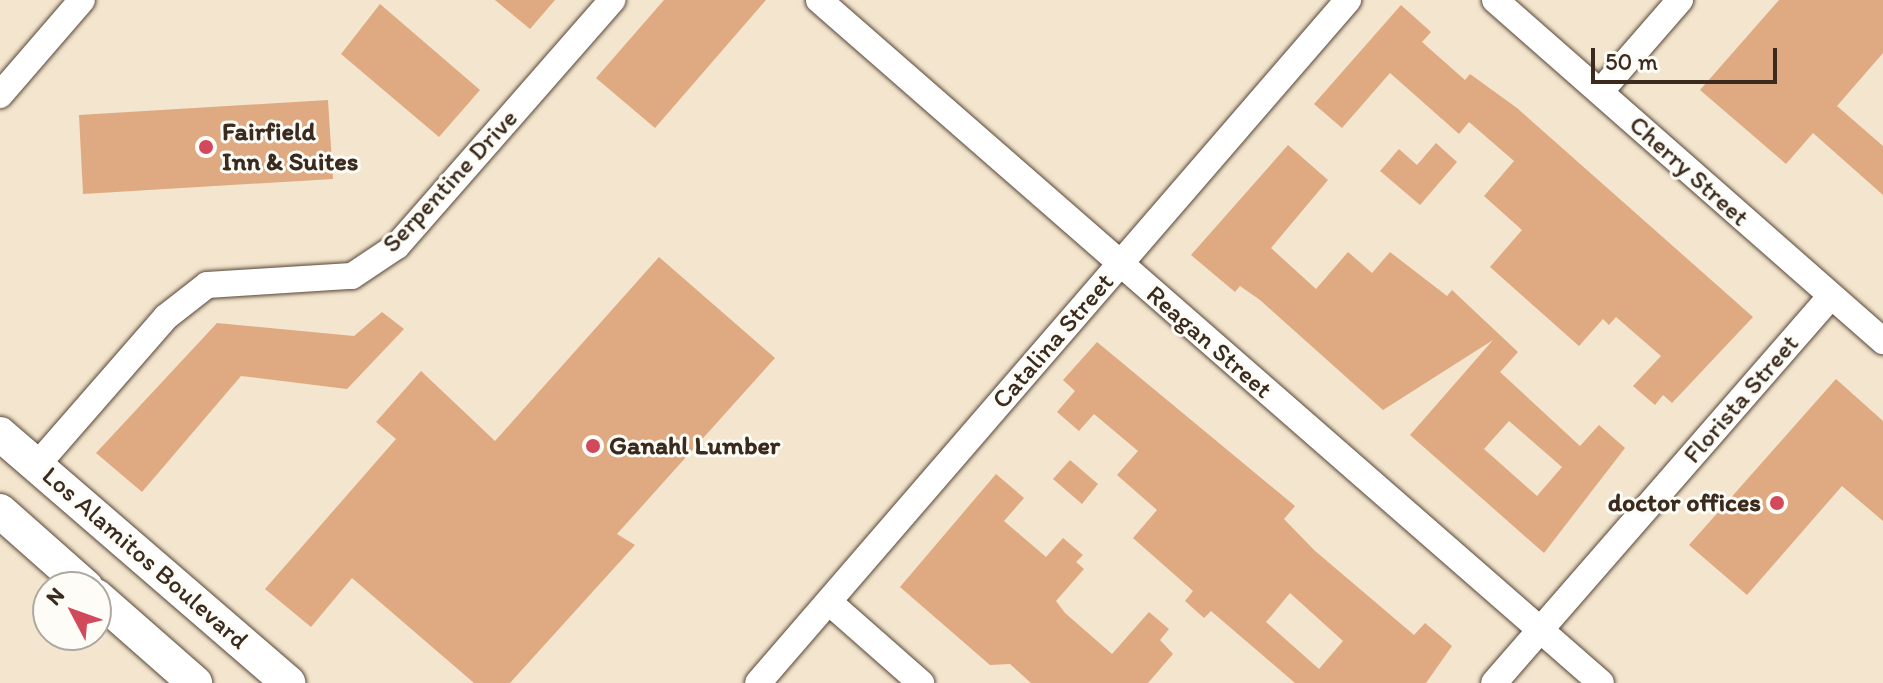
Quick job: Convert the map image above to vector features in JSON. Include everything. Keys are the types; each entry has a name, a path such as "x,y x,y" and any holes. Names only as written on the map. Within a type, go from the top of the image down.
{"main road":[{"name":"Los Alamitos Boulevard","path":"0,434 288,683"},
{"path":"0,511 68,571"},
{"path":"112,610 195,683"}],"street":[{"path":"0,95 82,0"},
{"name":"Serpentine Drive","path":"37,465 166,317 207,285 352,276 397,246 612,0"},
{"name":"Reagan Street","path":"819,0 1601,683"},
{"name":"Catalina Street","path":"758,683 1348,0"},
{"name":"Cherry Street","path":"1495,0 1883,341"},
{"path":"1600,92 1680,0"},
{"name":"Florista Street","path":"1494,683 1831,296"},
{"path":"829,602 921,683"}],"building":[{"path":"495,0 555,0 530,29"},
{"path":"664,0 766,0 655,128 596,78"},
{"path":"1779,0 1883,0 1883,53 1837,106 1883,146 1883,195 1813,133 1786,164 1700,90"},
{"path":"380,4 480,90 439,137 341,54"},
{"path":"1401,5 1431,32 1422,42 1465,80 1470,74 1517,108 1753,317 1672,403 1663,395 1655,405 1633,386 1661,356 1616,317 1609,325 1603,319 1579,346 1490,267 1522,230 1484,196 1514,161 1469,122 1459,134 1390,73 1342,128 1314,104"},
{"name":"Fairfield Inn & Suites","path":"328,100 333,179 83,194 79,115"},
{"path":"1436,143 1457,162 1420,205 1380,171 1399,149 1417,165"},
{"path":"1288,145 1328,180 1271,248 1316,289 1348,252 1372,273 1390,252 1447,296 1452,290 1518,352 1500,372 1580,446 1599,425 1625,448 1544,553 1410,435 1493,340 1383,410 1260,300 1240,286 1235,292 1191,255","holes":["1509,421 1562,467 1537,496 1484,449"]},
{"name":"Ganahl Lumber","path":"659,257 775,358 617,534 635,545 510,683 474,683 352,578 311,627 265,589 396,439 376,422 421,371 495,441"},
{"path":"382,312 404,329 347,389 241,376 142,492 96,453 217,323 354,336"},
{"path":"1097,342 1295,506 1284,519 1314,550 1414,635 1425,623 1452,646 1426,683 1295,683 1211,611 1204,618 1185,601 1193,591 1133,538 1157,510 1117,475 1138,451 1094,414 1079,431 1057,412 1075,391 1063,380","holes":["1290,593 1343,641 1319,669 1266,622"]},
{"name":"doctor offices","path":"1836,379 1883,421 1883,521 1842,486 1747,595 1689,545"},
{"path":"1070,460 1098,484 1082,504 1053,479"},
{"path":"996,474 1024,498 1004,521 1046,557 1063,538 1083,555 1076,562 1084,569 1056,601 1065,613 1112,654 1149,612 1169,629 1160,640 1173,654 1148,683 1031,683 1010,664 990,665 900,587"}],"place":[{"name":"Fairfield Inn & Suites","path":"206,147"},
{"name":"Ganahl Lumber","path":"593,446"},
{"name":"doctor offices","path":"1777,503"}]}
